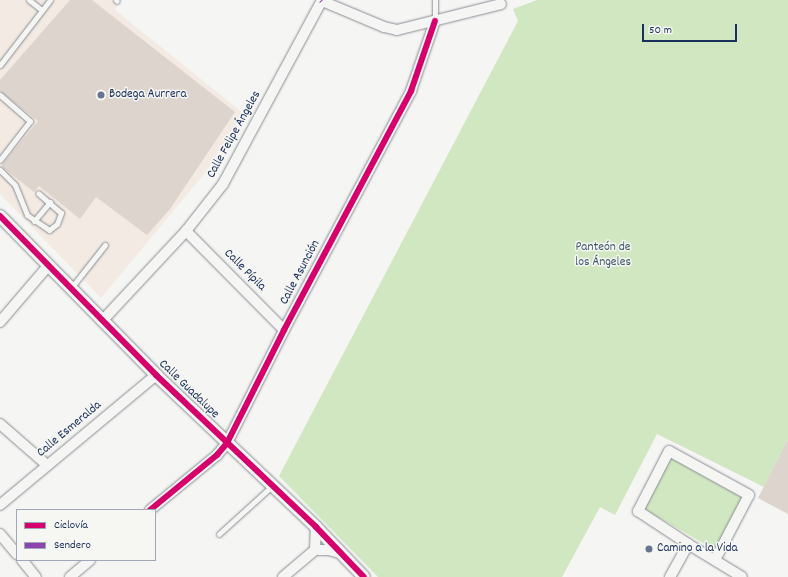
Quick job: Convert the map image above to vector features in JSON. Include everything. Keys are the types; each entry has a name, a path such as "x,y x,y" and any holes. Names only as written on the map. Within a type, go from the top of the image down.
{"street":[{"path":"322,0 384,27 398,30 501,4"},
{"name":"Calle Felipe Ángeles","path":"102,321 186,231 236,164 322,0"},
{"name":"Calle Asunción","path":"151,509 217,456 227,443 284,330 411,91 435,21"},
{"name":"Calle Guadalupe","path":"0,216 156,375 316,527 364,577"},
{"name":"Calle Pípila","path":"186,231 284,330"},
{"path":"0,322 48,266"},
{"name":"Calle Esmeralda","path":"0,505 156,375"},
{"path":"0,424 47,465"},
{"path":"716,560 749,495 669,451 638,511 742,577"},
{"path":"315,550 316,527"},
{"path":"0,534 16,553"},
{"path":"670,577 688,544"},
{"path":"284,577 315,550 328,550 340,553"},
{"path":"23,561 36,577"},
{"path":"70,577 89,561"}],"lane":[{"path":"29,0 42,10"},
{"path":"0,65 50,0"},
{"path":"435,0 435,21"},
{"path":"0,95 30,121 0,160"},
{"path":"0,170 15,185 27,215 49,230 57,224 61,213 38,193"},
{"path":"34,221 50,202"},
{"path":"70,289 105,245"},
{"path":"219,534 272,486"}],"shaded area":[{"path":"0,0 121,0 115,10 243,113 205,173 101,298 0,194"}],"green space":[{"name":"Panteón de los Ángeles","path":"537,0 788,0 788,439 764,487 657,434 615,515 600,507 562,577 378,577 279,476 518,21 513,9"},
{"path":"670,455 745,496 717,551 644,509"}],"building":[{"path":"70,0 92,0 235,112 170,209 147,235 96,197 80,219 39,186 34,192 1,166 38,121 0,91 0,80"},
{"path":"788,439 788,514 758,498"}],"cycle path":[{"path":"151,509 217,455 227,443 284,330 411,91 435,21"},
{"path":"0,216 156,375 316,527 364,577"}],"place":[{"name":"Bodega Aurrera","path":"101,95"},
{"name":"Camino a la Vida","path":"649,549"}]}
